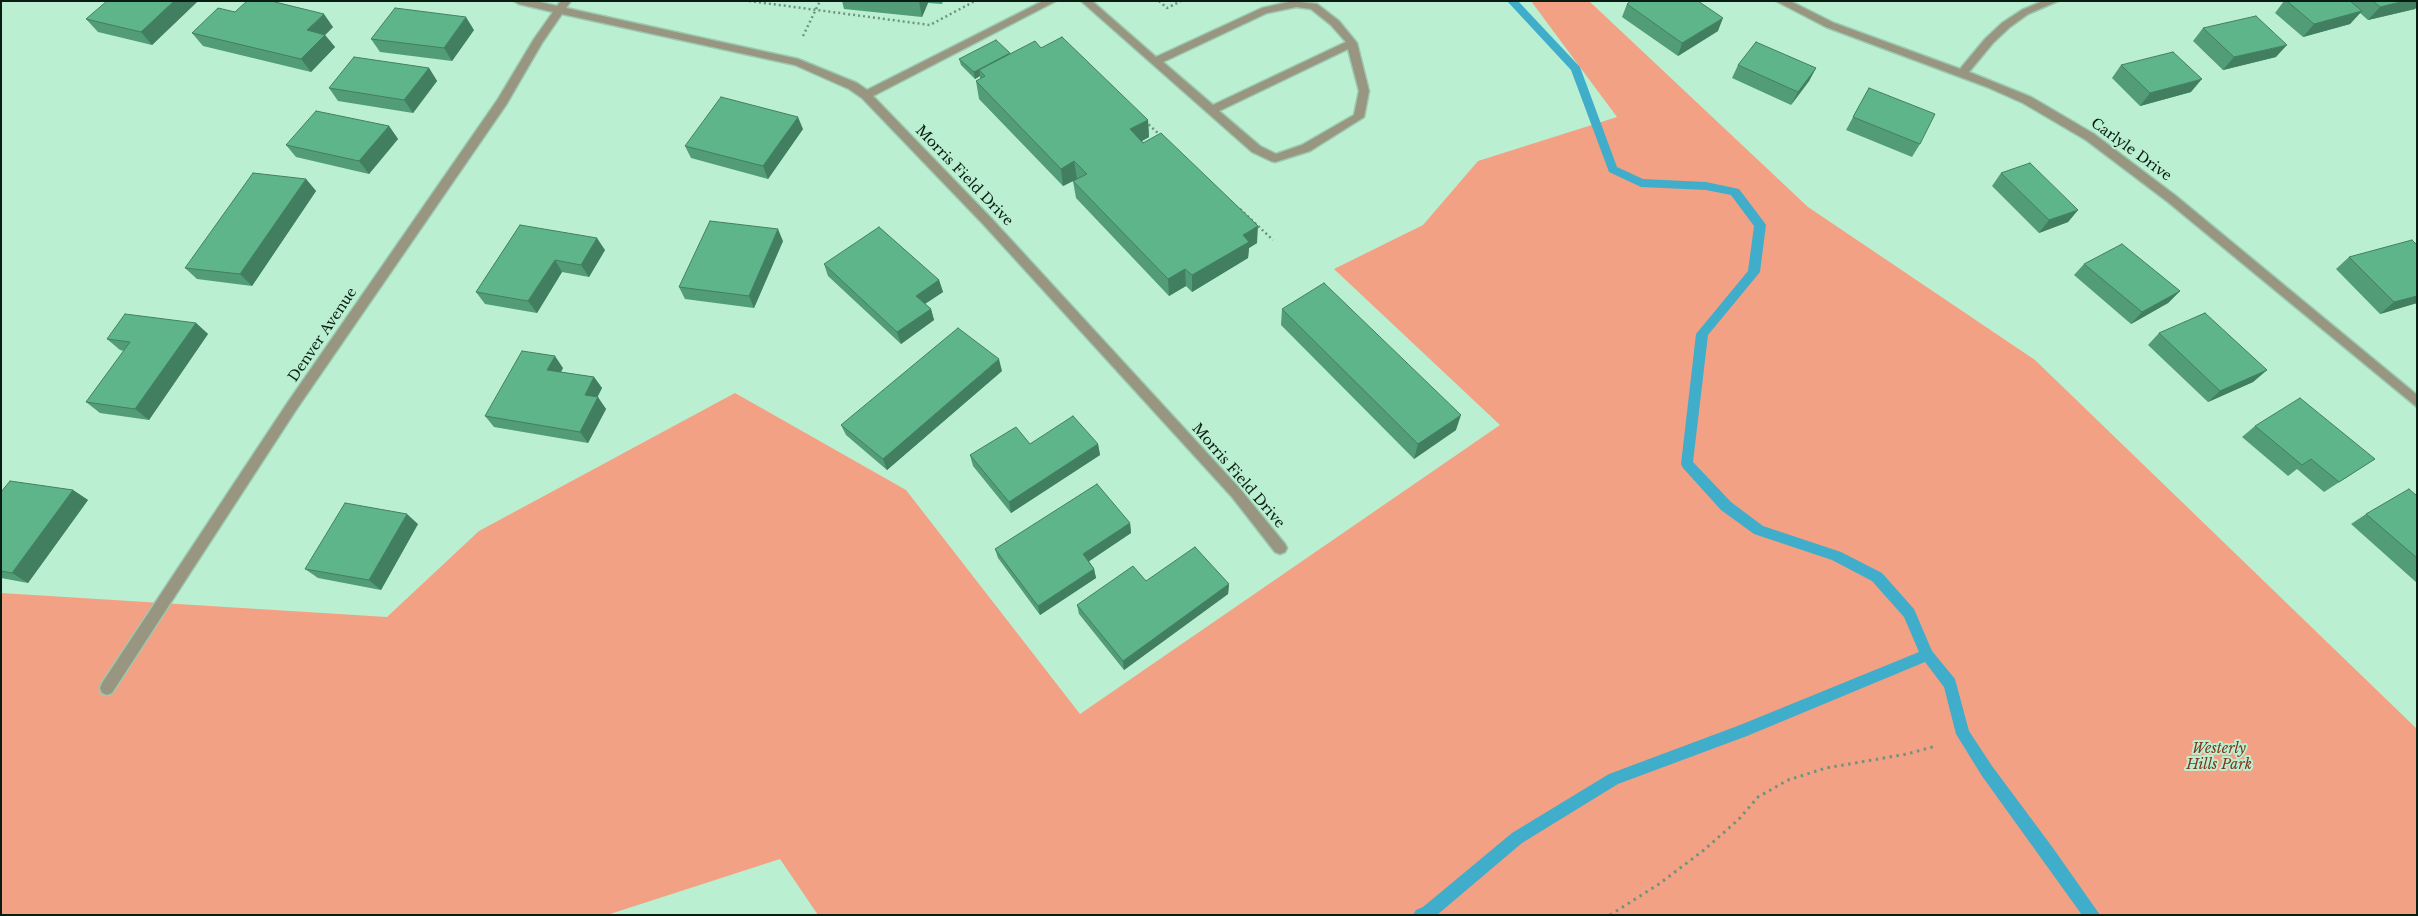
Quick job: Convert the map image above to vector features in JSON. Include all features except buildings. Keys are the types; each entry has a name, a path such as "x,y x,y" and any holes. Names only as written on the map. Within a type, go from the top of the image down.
{"street":[{"name":"Morris Field Drive","path":"519,1 563,6 798,62 853,86 866,95 987,221 1164,413 1236,493 1280,548"},
{"path":"866,95 1051,1"},
{"path":"1086,1 1256,149 1275,158 1306,148 1359,117 1364,91 1352,43 1335,23 1314,6 1296,4 1265,10 1156,61"},
{"name":"Carlyle Drive","path":"1781,1 1830,25 2027,100 2103,146 2172,199 2417,402"},
{"path":"1962,74 1989,41 2006,25 2025,12 2054,1"},
{"name":"Denver Avenue","path":"107,688 292,406 502,102 538,41 563,6"},
{"path":"1212,110 1352,43"}],"path":[{"path":"749,1 930,25 975,1"},
{"path":"803,36 820,1"},
{"path":"1159,1 1167,8 1181,1"},
{"path":"1143,119 1165,140"},
{"path":"1237,206 1274,240"},
{"path":"1610,915 1659,884 1704,850 1739,819 1758,797 1788,780 1826,768 1907,754 1936,746"}],"green space":[{"name":"Westerly Hills Park","path":"1531,1 1589,1 1808,207 2035,360 2417,729 2417,915 818,915 780,859 607,915 1,915 1,593 387,617 479,531 735,393 906,490 1080,714 1500,425 1334,269 1423,225 1478,161 1617,117"}],"waterway":[{"path":"1512,1 1576,69 1613,169 1641,183 1706,186 1735,192 1760,225 1754,272 1702,334 1687,464 1726,506 1759,530 1836,556 1877,577 1909,613 1927,655"},
{"path":"1421,915 1428,912 1517,838 1614,779 1742,731 1927,655"},
{"path":"1927,655 1950,684 1963,734 1987,771 2048,853 2071,889 2092,915"}]}
